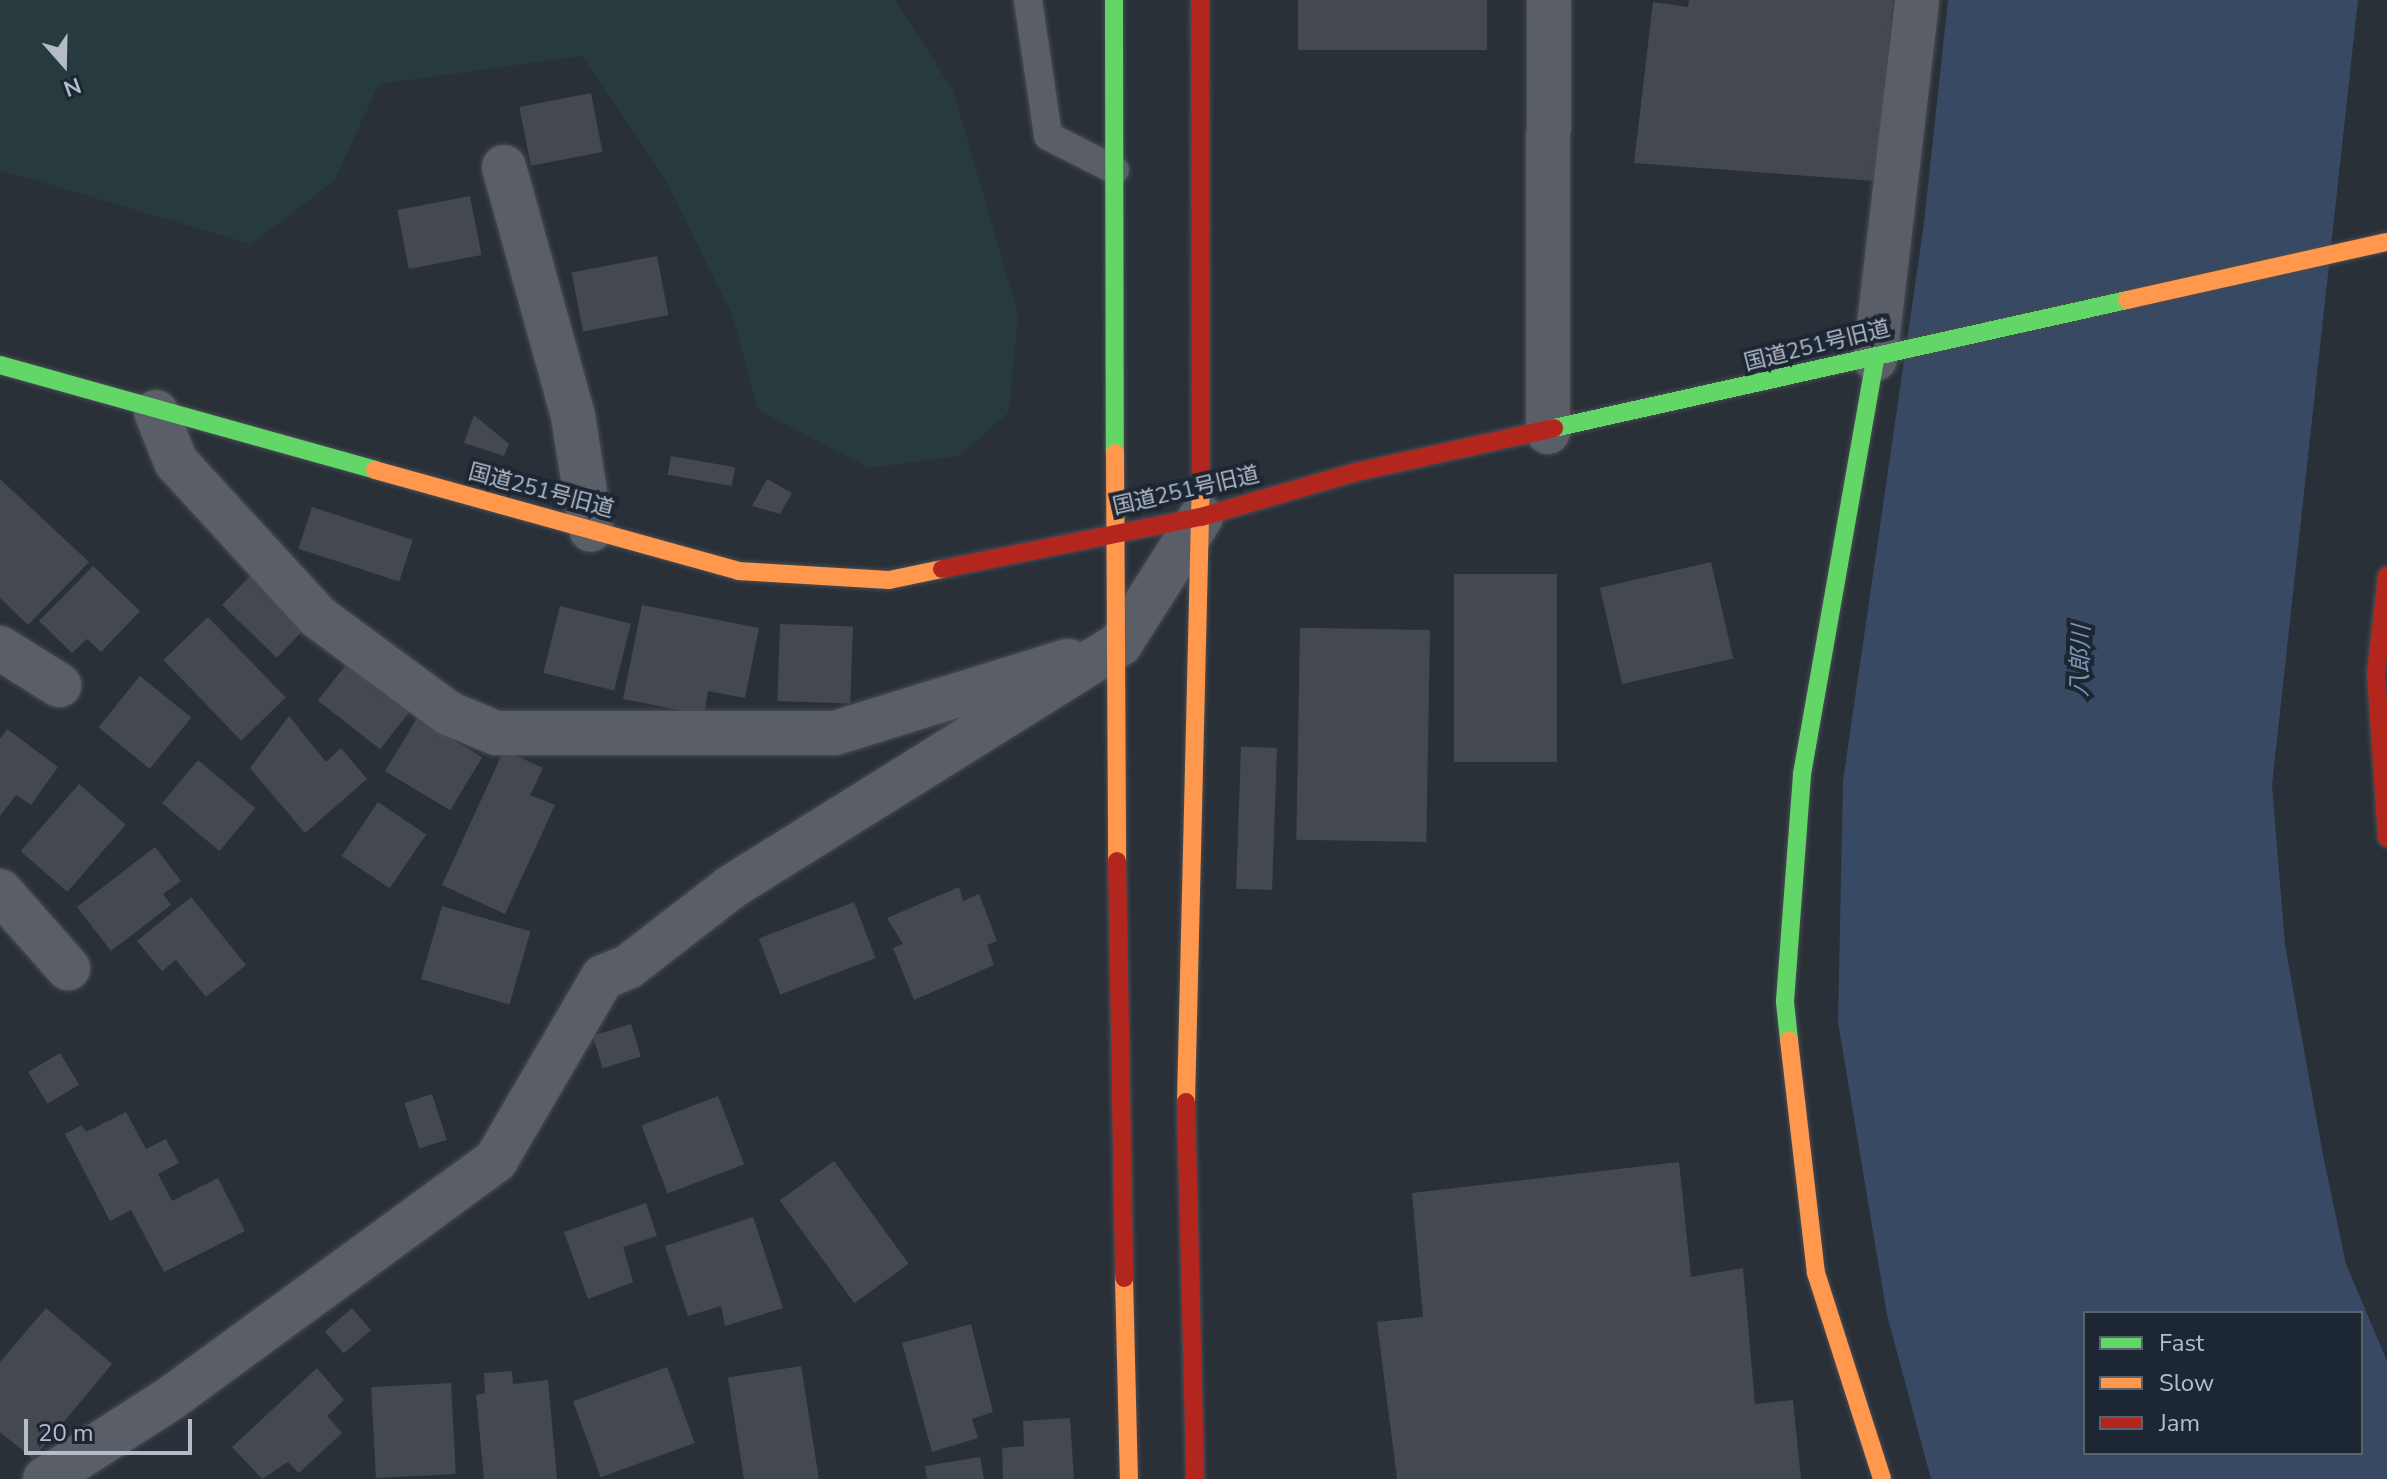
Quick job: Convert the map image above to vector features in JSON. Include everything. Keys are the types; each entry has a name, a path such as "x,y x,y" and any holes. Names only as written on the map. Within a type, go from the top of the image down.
{"street":[{"path":"1114,0 1120,531 1117,1002 1129,1479"},
{"path":"1195,1479 1184,1002 1201,517 1200,0"},
{"path":"1548,432 1549,0"},
{"path":"1882,1479 1816,1273 1785,1001 1802,774 1889,354 1917,0"},
{"path":"504,167 573,416 591,530"},
{"name":"国道251号旧道","path":"0,365 156,412 738,571 889,580 1201,517 1356,472 1548,432 2379,243"},
{"path":"156,412 176,462 318,617 448,713 496,733 835,733 1120,644"},
{"path":"45,1479 171,1398 496,1160 603,977 628,967 731,887 1120,644 1201,517"},
{"path":"2387,576 2376,673 2387,838"},
{"path":"0,648 59,685"},
{"path":"0,891 68,968"}],"lane":[{"path":"1028,0 1048,136 1115,170"}],"green space":[{"path":"0,0 895,0 953,90 1018,314 1009,412 959,456 869,468 758,410 733,317 667,183 582,56 379,84 334,181 251,244 0,170"}],"water":[{"name":"八郎川","path":"1948,0 2358,0 2272,785 2285,945 2323,1155 2346,1264 2387,1361 2387,1479 1931,1479 1887,1315 1838,1022 1843,781 1924,223"}],"building":[{"path":"1298,0 1487,0 1487,50 1298,50"},
{"path":"1689,0 1893,0 1876,181 1634,163 1653,2 1688,7"},
{"path":"591,93 602,152 531,166 519,107"},
{"path":"470,196 481,255 409,269 397,210"},
{"path":"657,256 668,315 583,331 572,273"},
{"path":"474,415 509,444 504,456 464,443"},
{"path":"671,456 735,467 732,486 668,475"},
{"path":"0,479 89,562 28,625 0,598"},
{"path":"767,479 792,493 780,514 752,506"},
{"path":"312,507 413,540 399,582 298,549"},
{"path":"1711,562 1733,658 1622,684 1600,588"},
{"path":"93,566 140,611 101,652 87,639 72,653 39,621"},
{"path":"252,574 307,627 277,658 222,605"},
{"path":"1454,574 1557,574 1557,762 1454,762"},
{"path":"642,605 759,628 745,698 708,691 704,715 623,699"},
{"path":"560,606 631,624 614,691 543,673"},
{"path":"208,617 286,698 241,741 163,660"},
{"path":"780,624 853,627 850,704 777,701"},
{"path":"1300,628 1430,630 1426,842 1296,840"},
{"path":"348,662 410,711 380,749 318,701"},
{"path":"140,676 191,718 150,769 98,727"},
{"path":"289,716 326,762 341,748 367,779 305,833 250,768"},
{"path":"417,718 482,757 450,810 385,771"},
{"path":"7,729 58,767 31,805 16,795 0,816 0,739"},
{"path":"1241,747 1277,748 1272,890 1236,889"},
{"path":"504,750 543,768 530,795 555,805 505,914 442,885"},
{"path":"198,760 255,808 219,851 162,803"},
{"path":"79,784 126,825 67,892 21,851"},
{"path":"378,802 426,834 390,888 342,856"},
{"path":"155,847 181,881 163,894 171,905 111,951 77,907"},
{"path":"959,887 963,901 979,894 997,941 987,945 994,965 914,1000 893,948 903,944 887,918"},
{"path":"191,897 246,965 206,997 176,960 162,971 137,941"},
{"path":"854,902 876,958 780,995 759,939"},
{"path":"442,906 530,931 509,1004 421,979"},
{"path":"631,1024 641,1057 603,1068 593,1036"},
{"path":"60,1053 79,1085 47,1104 28,1072"},
{"path":"432,1094 447,1140 419,1149 404,1103"},
{"path":"718,1096 744,1164 668,1194 641,1125"},
{"path":"126,1112 146,1149 166,1139 179,1163 158,1174 172,1201 218,1178 245,1231 164,1272 131,1210 110,1221 65,1134 82,1125 86,1132"},
{"path":"834,1161 909,1264 854,1303 780,1200"},
{"path":"1679,1162 1691,1277 1743,1268 1755,1404 1793,1400 1801,1479 1397,1479 1377,1322 1423,1317 1412,1193"},
{"path":"646,1203 657,1236 623,1247 633,1282 588,1299 564,1232"},
{"path":"753,1217 783,1308 725,1326 721,1306 688,1316 665,1246"},
{"path":"46,1308 112,1364 33,1459 0,1432 0,1362"},
{"path":"352,1308 371,1330 344,1354 325,1332"},
{"path":"971,1324 993,1412 972,1419 978,1438 932,1452 902,1343"},
{"path":"801,1366 819,1479 744,1479 728,1378"},
{"path":"667,1367 695,1443 601,1477 573,1401"},
{"path":"317,1368 344,1400 327,1416 342,1433 299,1473 288,1462 262,1479 232,1447"},
{"path":"512,1371 513,1384 548,1380 557,1479 484,1479 476,1395 485,1393 484,1373"},
{"path":"451,1383 456,1474 376,1478 371,1387"},
{"path":"1070,1418 1074,1479 1003,1479 1002,1448 1024,1446 1023,1421"},
{"path":"980,1457 984,1479 927,1479 925,1466"}],"traffic: fast":[{"path":"1114,0 1115,453"},
{"path":"1554,428 2127,300"},
{"path":"1789,1040 1785,1001 1802,774 1875,359"},
{"path":"0,365 375,470"}],"traffic: slow":[{"path":"2127,300 2387,242"},
{"path":"1115,453 1117,861"},
{"path":"375,470 738,571 889,580 942,569"},
{"path":"1186,1102 1201,475"},
{"path":"1789,1040 1816,1273 1882,1479"},
{"path":"1124,1278 1129,1479"}],"traffic: jam":[{"path":"1200,0 1201,475"},
{"path":"942,569 1201,517 1356,472 1554,428"},
{"path":"2387,576 2376,673 2387,838"},
{"path":"1117,861 1124,1278"},
{"path":"1186,1102 1195,1479"}]}
